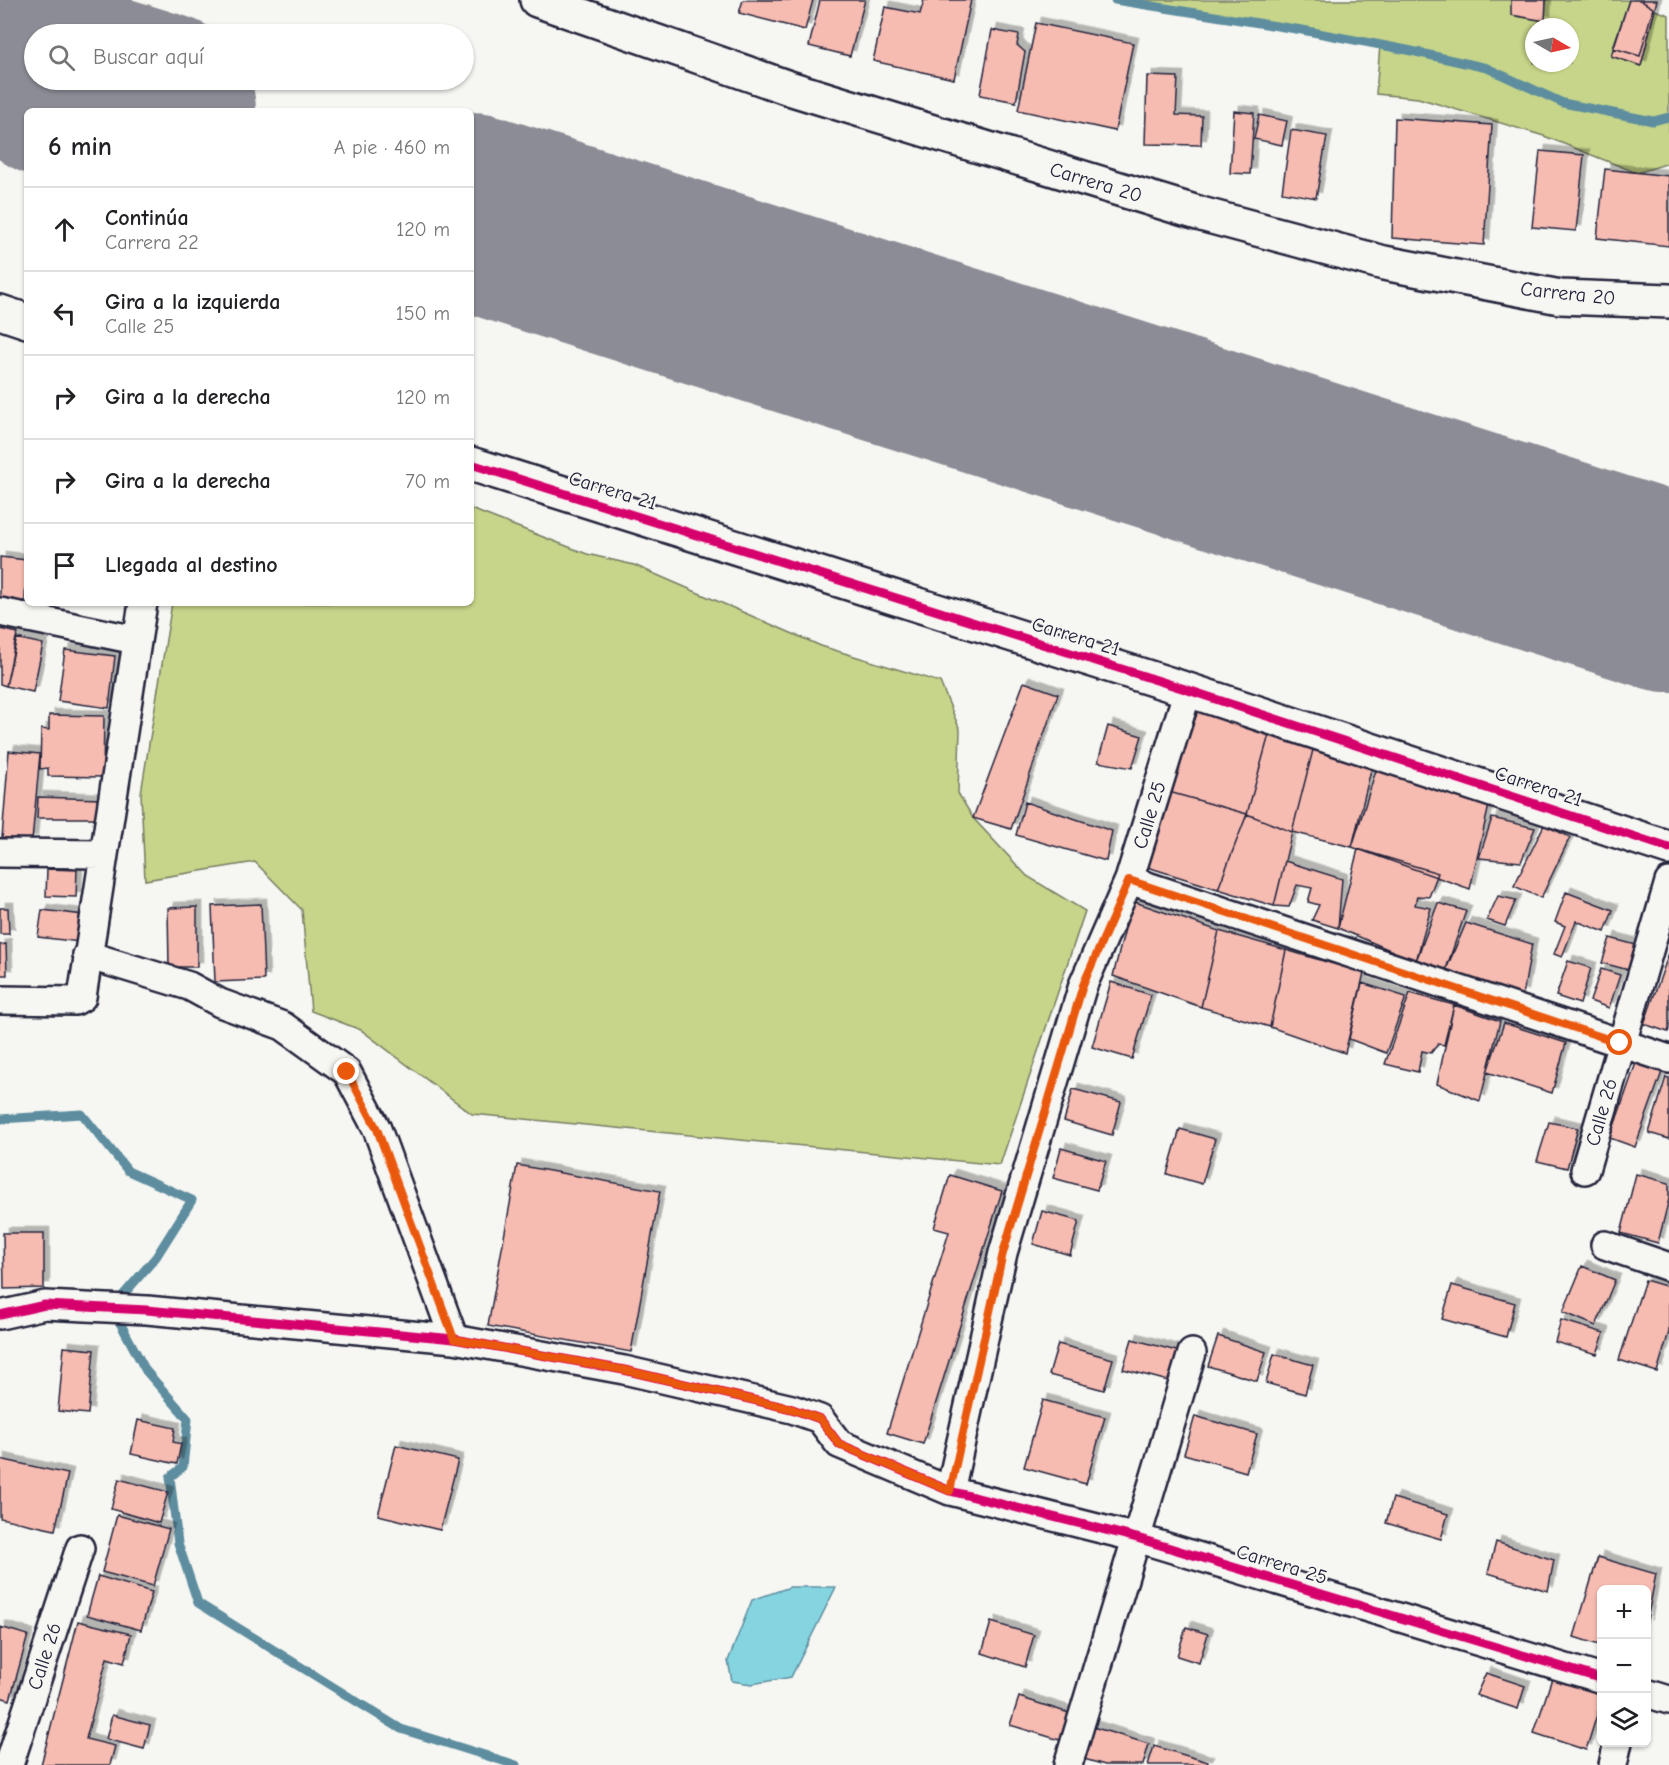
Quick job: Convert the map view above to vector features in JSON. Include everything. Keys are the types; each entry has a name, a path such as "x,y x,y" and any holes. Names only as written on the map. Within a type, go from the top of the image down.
{"street":[{"name":"Carrera 20","path":"537,0 789,88 1201,214 1384,263 1560,297 1669,301"},
{"path":"0,312 24,320"},
{"name":"Carrera 21","path":"474,465 1188,690 1669,848"},
{"path":"0,1000 80,1000 82,997 142,606"},
{"path":"0,612 136,640"},
{"name":"Calle 25","path":"950,1491 1003,1253 1083,985 1129,880 1188,690"},
{"path":"0,853 103,854"},
{"path":"1129,880 1669,1059"},
{"name":"Calle 26","path":"1585,1170 1620,1043 1669,882"},
{"path":"87,955 189,986 220,1003 283,1026 347,1072 377,1129 454,1339"},
{"path":"1605,1245 1669,1267"},
{"name":"Carrera 25","path":"0,1315 45,1305 147,1310 454,1339 624,1370 792,1409 820,1419 839,1444 950,1491 1137,1538 1597,1677"},
{"path":"1068,1765 1192,1353"},
{"name":"Calle 26","path":"9,1765 80,1548"},
{"path":"1651,1694 1669,1700"},
{"path":"1613,1765 1617,1747"}],"green space":[{"path":"1136,0 1511,0 1542,18 1525,18 1525,72 1579,72 1579,18 1545,18 1546,0 1629,0 1611,56 1641,66 1655,10 1669,15 1669,163 1637,173 1544,136 1418,98 1376,94 1380,45"},
{"path":"474,510 587,554 634,565 821,646 940,682 960,730 958,793 973,818 1027,876 1085,911 1000,1165 472,1114 361,1030 311,1011 302,910 255,862 145,880 141,793 172,606 474,606"}],"water":[{"path":"790,1587 836,1587 791,1677 752,1684 732,1681 728,1661 752,1600"}],"building":[{"path":"743,0 813,0 805,30 739,13"},
{"path":"820,0 865,0 850,56 809,46"},
{"path":"924,0 971,0 954,79 873,61 885,7 920,14"},
{"path":"1511,0 1546,0 1545,18 1511,15"},
{"path":"1629,0 1657,0 1641,66 1611,56"},
{"path":"1629,0 1640,0 1653,8 1640,56 1613,48"},
{"path":"1036,23 1133,43 1115,131 1018,110"},
{"path":"992,30 1019,35 1017,45 1025,52 1016,102 980,95"},
{"path":"1147,76 1178,77 1176,115 1202,116 1201,145 1145,144"},
{"path":"1234,111 1254,113 1250,174 1230,173"},
{"path":"1259,115 1287,121 1282,145 1254,139"},
{"path":"1395,118 1492,125 1484,245 1392,238"},
{"path":"1291,130 1327,136 1316,198 1282,192"},
{"path":"1540,151 1584,155 1576,231 1532,227"},
{"path":"1605,169 1669,176 1669,246 1597,238"},
{"path":"0,557 24,560 24,602 0,599"},
{"path":"0,629 18,633 6,686 0,684"},
{"path":"16,638 43,644 33,692 6,686"},
{"path":"65,650 115,656 109,708 58,701"},
{"path":"1024,682 1058,694 1011,829 973,818"},
{"path":"1199,708 1270,731 1247,814 1169,792"},
{"path":"49,715 104,716 103,777 48,776 48,768 40,769 41,729 49,730"},
{"path":"1108,726 1142,736 1132,768 1098,762"},
{"path":"1270,731 1314,746 1292,832 1247,814"},
{"path":"1314,746 1373,762 1352,847 1292,832"},
{"path":"9,751 40,754 32,841 2,838"},
{"path":"1378,764 1490,801 1470,889 1352,847"},
{"path":"1169,792 1247,814 1218,889 1144,866"},
{"path":"38,797 100,799 99,818 37,818"},
{"path":"1025,802 1112,831 1106,861 1016,835"},
{"path":"1247,814 1292,832 1274,906 1218,889"},
{"path":"1492,818 1535,828 1521,862 1479,858"},
{"path":"1544,825 1570,837 1541,898 1514,886"},
{"path":"1358,849 1438,873 1429,897 1417,896 1415,905 1431,908 1416,961 1338,928"},
{"path":"1285,861 1342,879 1338,928 1312,920 1319,905 1308,902 1312,888 1297,885 1289,907 1274,906"},
{"path":"47,869 77,870 76,897 46,896"},
{"path":"1566,892 1613,910 1605,932 1576,921 1562,957 1554,954 1565,926 1555,922"},
{"path":"1498,896 1516,900 1505,926 1487,920"},
{"path":"1132,901 1219,931 1201,1007 1113,976"},
{"path":"1438,903 1466,911 1445,972 1416,961"},
{"path":"261,904 264,980 215,982 212,906"},
{"path":"197,907 197,967 169,967 168,908"},
{"path":"0,908 8,908 9,934 0,934"},
{"path":"42,910 84,915 80,942 38,937"},
{"path":"1466,923 1532,944 1523,995 1445,972"},
{"path":"1219,931 1286,950 1270,1027 1201,1007"},
{"path":"1610,938 1636,945 1629,970 1602,963"},
{"path":"6,944 7,975 0,975 0,945"},
{"path":"1286,950 1364,973 1345,1053 1270,1027"},
{"path":"1669,953 1669,1029 1668,1032 1644,1024"},
{"path":"1568,961 1591,968 1580,1004 1556,996"},
{"path":"1601,969 1620,975 1609,1008 1590,1001"},
{"path":"1111,982 1151,995 1132,1059 1092,1047"},
{"path":"1362,983 1406,997 1386,1053 1349,1039"},
{"path":"1410,993 1454,1005 1444,1045 1438,1044 1431,1053 1422,1051 1418,1072 1385,1064"},
{"path":"1454,1005 1500,1021 1480,1101 1437,1084"},
{"path":"1504,1023 1566,1043 1552,1093 1487,1072"},
{"path":"1636,1063 1662,1072 1635,1147 1610,1138"},
{"path":"1666,1077 1669,1078 1669,1139 1649,1133"},
{"path":"1073,1089 1121,1102 1112,1135 1064,1121"},
{"path":"1549,1122 1578,1128 1567,1168 1537,1161"},
{"path":"1180,1129 1215,1139 1202,1184 1167,1174"},
{"path":"1061,1148 1106,1161 1097,1190 1053,1178"},
{"path":"517,1165 660,1191 631,1352 488,1326"},
{"path":"1636,1174 1669,1183 1669,1199 1658,1243 1621,1233"},
{"path":"950,1175 1002,1191 923,1444 887,1433 949,1232 934,1228"},
{"path":"1042,1211 1079,1221 1070,1255 1033,1244"},
{"path":"3,1233 44,1233 44,1288 4,1289"},
{"path":"1582,1266 1615,1280 1596,1326 1563,1312"},
{"path":"1645,1280 1669,1287 1669,1332 1657,1372 1619,1360"},
{"path":"1452,1285 1515,1303 1506,1337 1442,1319"},
{"path":"1561,1320 1604,1333 1597,1354 1555,1342"},
{"path":"1218,1336 1266,1352 1257,1381 1208,1366"},
{"path":"1132,1339 1184,1353 1176,1383 1123,1369"},
{"path":"1058,1344 1113,1359 1104,1390 1049,1375"},
{"path":"64,1347 94,1350 88,1414 58,1411"},
{"path":"1274,1354 1313,1365 1305,1394 1266,1383"},
{"path":"1043,1400 1105,1417 1086,1484 1024,1467"},
{"path":"1195,1416 1257,1434 1246,1472 1184,1454"},
{"path":"138,1420 175,1428 173,1442 181,1444 177,1464 131,1454"},
{"path":"396,1445 458,1460 440,1530 378,1515"},
{"path":"0,1459 68,1474 55,1530 0,1518"},
{"path":"119,1479 168,1492 159,1523 111,1509"},
{"path":"1393,1498 1448,1514 1441,1539 1386,1523"},
{"path":"117,1515 169,1529 153,1586 102,1572"},
{"path":"1496,1542 1554,1560 1548,1591 1488,1573"},
{"path":"1598,1557 1656,1574 1651,1600 1651,1585 1597,1585 1597,1644 1574,1637"},
{"path":"98,1576 152,1592 141,1630 87,1615"},
{"path":"78,1621 131,1634 124,1663 107,1658 86,1739 115,1746 110,1765 41,1765"},
{"path":"991,1622 1034,1635 1025,1667 982,1653"},
{"path":"0,1627 28,1635 10,1700 0,1697"},
{"path":"1186,1627 1208,1634 1199,1663 1177,1656"},
{"path":"1555,1669 1597,1682 1597,1715 1586,1750 1534,1733"},
{"path":"1486,1673 1525,1686 1518,1709 1476,1695"},
{"path":"1019,1697 1072,1714 1063,1741 1010,1725"},
{"path":"112,1715 150,1725 144,1749 106,1739"},
{"path":"1093,1727 1149,1744 1143,1765 1105,1765 1084,1759"},
{"path":"1154,1746 1208,1762 1207,1765 1148,1765"}],"waterway":[{"path":"1115,0 1302,30 1407,50 1487,68 1563,103 1653,121 1669,117"},
{"path":"0,1119 82,1114 128,1171 192,1200 156,1257 112,1308 146,1371 188,1419 183,1467 170,1477 178,1543 198,1603 401,1729 516,1765"}],"runway":[{"path":"90,90 147,108"},
{"path":"474,212 1669,593"}],"cycle path":[{"path":"474,465 1188,690 1669,848"},
{"path":"0,1315 45,1305 147,1310 454,1339 624,1370 792,1409 820,1419 839,1444 950,1491 1137,1538 1597,1677"}],"route":[{"path":"347,1072 377,1129 454,1339 624,1370 792,1409 820,1419 839,1444 950,1491 1003,1253 1083,985 1129,880 1620,1043"}]}
